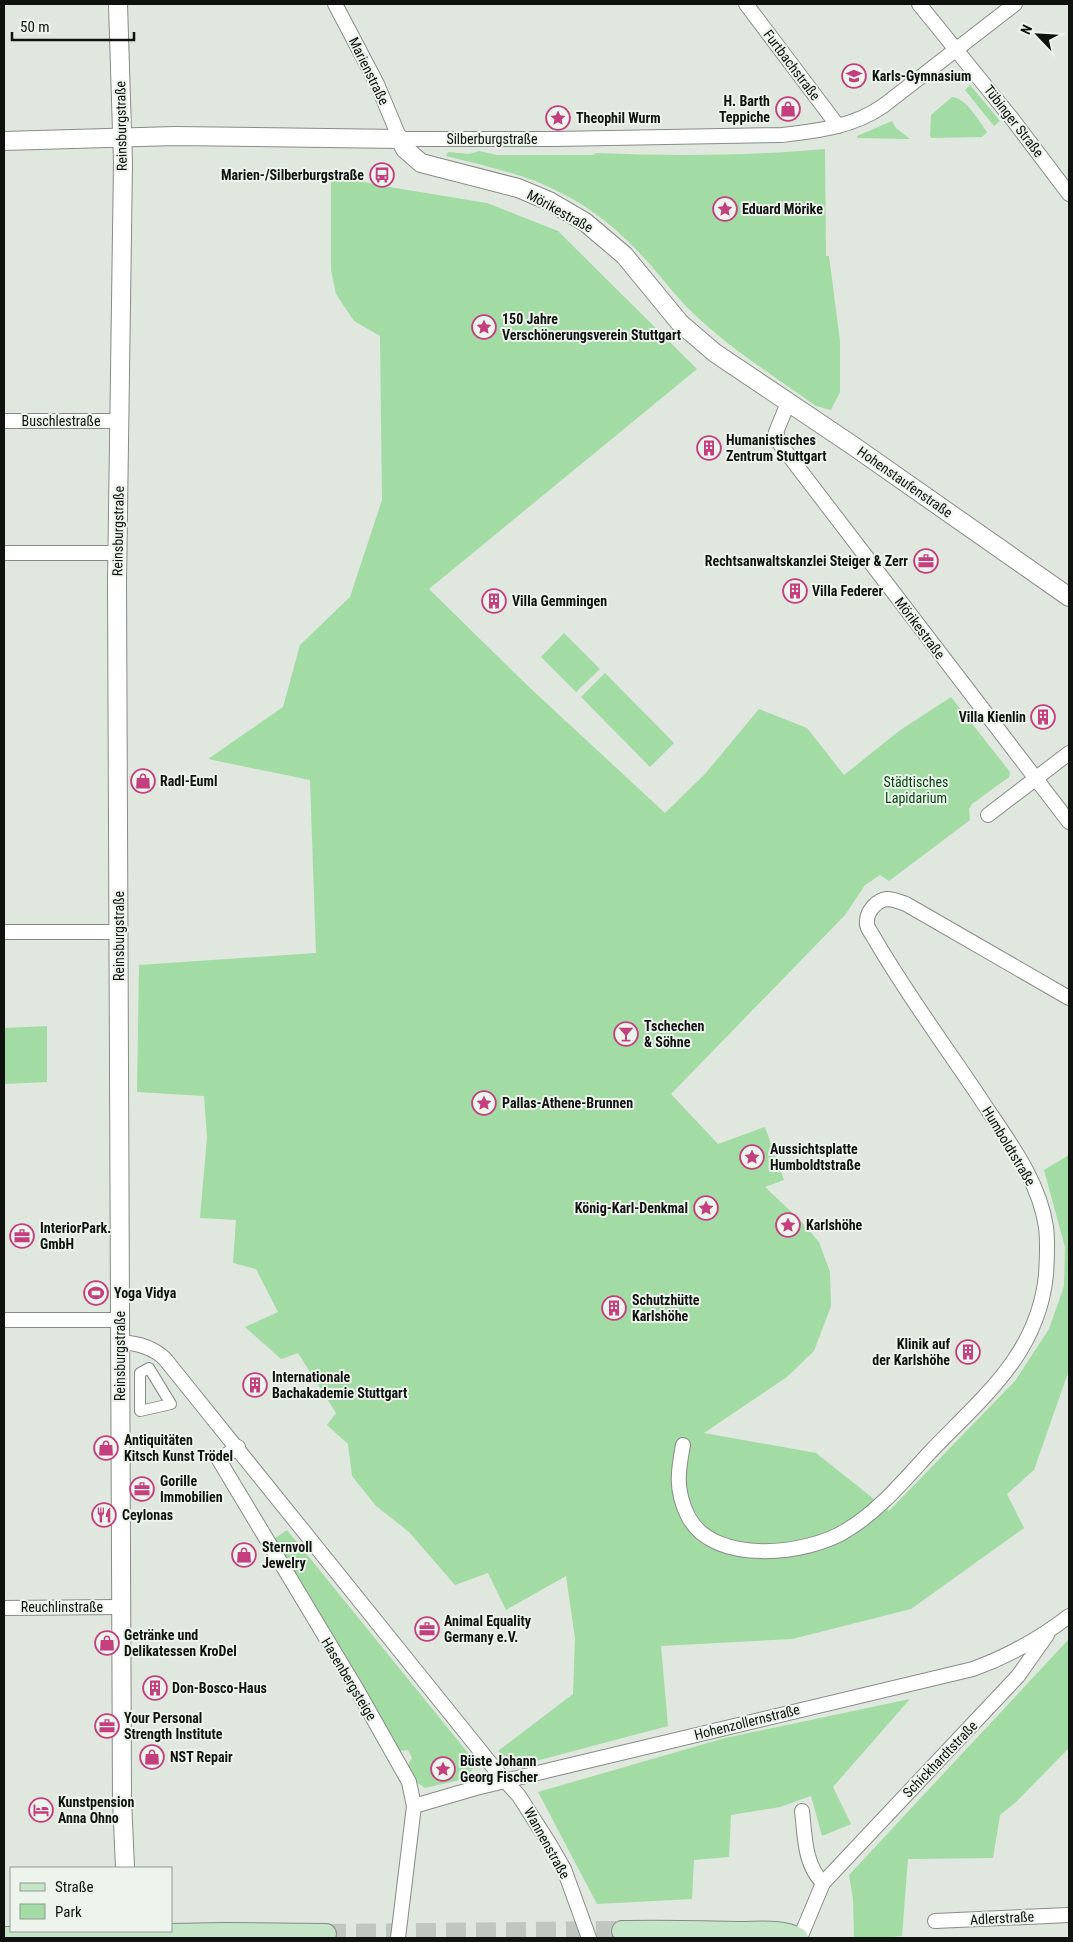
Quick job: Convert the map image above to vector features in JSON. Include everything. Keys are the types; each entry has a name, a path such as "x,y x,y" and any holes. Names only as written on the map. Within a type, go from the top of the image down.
{"main road":[{"path":"622,1931 698,1930 769,1932 784,1933 799,1938"},
{"path":"4,1937 123,1934 326,1934"}],"street":[{"name":"Reinsburgstraße","path":"118,4 122,137 118,421 118,932 122,1799 125,1867"},
{"name":"Marienstraße","path":"335,4 376,84 400,139"},
{"name":"Furtbachstraße","path":"746,4 838,126"},
{"name":"Tübinger Straße","path":"919,4 1013,120 1069,194"},
{"name":"Silberburgstraße","path":"4,141 122,137 270,136 400,139 555,139 782,135 814,131 838,126 872,114 1015,4"},
{"name":"Mörikestraße","path":"400,139 405,149 421,163 518,188 548,201 585,222 624,256 680,324 709,349 739,369"},
{"name":"Hohenstaufenstraße","path":"739,369 852,445 1069,597"},
{"name":"Mörikestraße","path":"788,403 776,432 780,444 957,678 1037,778 1069,822"},
{"name":"Buschlestraße","path":"4,421 118,421"},
{"path":"4,553 118,553"},
{"path":"988,815 1069,753"},
{"name":"Humboldtstraße","path":"683,1445 678,1473 680,1495 689,1518 702,1532 720,1544 740,1549 794,1550 821,1543 846,1531 874,1510 904,1480 1006,1373 1023,1348 1036,1321 1044,1291 1048,1257 1046,1227 1039,1198 1012,1146 872,936 866,920 871,909 880,901 886,899 906,904 1069,998"},
{"path":"4,932 118,932"},
{"path":"4,1320 120,1320"},
{"path":"120,1342 133,1343 156,1350 238,1447 506,1782"},
{"name":"Hasenbergsteige","path":"238,1447 219,1460 409,1782 414,1806 398,1938"},
{"name":"Reuchlinstraße","path":"4,1608 121,1607"},
{"name":"Hohenzollernstraße","path":"414,1806 476,1788 964,1672 1000,1660 1051,1630 1069,1616"},
{"name":"Schickhardtstraße","path":"799,1938 823,1883 1018,1676 1051,1630"},
{"name":"Wannenstraße","path":"506,1782 519,1796 536,1820 564,1869 589,1938"},
{"path":"802,1811 808,1860 816,1876 823,1883"},
{"name":"Adlerstraße","path":"935,1921 1069,1915"}],"green space":[{"path":"970,85 1000,121 994,126 965,90"},
{"path":"952,97 962,101 976,116 987,132 982,137 932,138 930,136 931,115"},
{"path":"892,121 896,128 910,139 858,138 857,136"},
{"path":"825,149 826,256 829,256 840,341 840,392 831,410 816,406 723,339 688,309 628,241 607,223 573,199 547,186 505,171 446,156 448,152 469,154 479,151 497,155 594,155 595,153 710,155"},
{"name":"Karlshöhe","path":"331,174 377,185 487,203 558,231 697,369 429,589 529,687 665,813 705,774 759,709 807,728 844,775 899,731 951,697 1010,772 1009,777 972,804 969,809 970,820 889,881 880,875 865,885 845,915 671,1094 718,1144 765,1127 784,1180 765,1187 800,1220 819,1242 830,1272 831,1306 814,1351 787,1377 704,1433 816,1453 889,1511 1015,1381 1049,1329 1064,1286 1065,1247 1044,1170 1069,1155 1069,1370 1034,1470 1007,1494 1024,1528 911,1609 792,1639 661,1646 668,1726 517,1766 498,1751 573,1694 575,1638 566,1576 506,1610 488,1573 455,1585 409,1532 376,1506 352,1476 348,1444 327,1425 336,1413 298,1353 281,1359 245,1327 278,1312 256,1269 233,1263 236,1220 200,1218 207,1137 204,1096 137,1092 139,965 316,953 310,780 208,759 283,707 300,645 350,597 382,500 380,336 354,321 336,294 331,270"},
{"path":"564,633 600,669 576,692 541,657"},
{"path":"605,673 674,743 650,767 581,697"},
{"path":"47,1026 47,1082 4,1084 4,1028"},
{"path":"287,1530 477,1764 464,1779 425,1788 415,1781 407,1767 412,1758 408,1750 398,1751 271,1541"},
{"path":"1069,1639 1069,1748 1016,1802 1000,1815 993,1858 908,1859 902,1936 854,1938 853,1899 849,1875"},
{"path":"910,1699 833,1787 851,1824 822,1836 811,1796 780,1807 731,1815 729,1857 694,1860 692,1899 597,1904 538,1792 725,1738"}],"tunnel":[{"path":"326,1934 622,1931"}],"place":[{"name":"Karls-Gymnasium","path":"854,76"},
{"name":"H. Barth Teppiche","path":"788,109"},
{"name":"Theophil Wurm","path":"558,118"},
{"name":"Marien-/Silberburgstraße","path":"382,175"},
{"name":"Eduard Mörike","path":"725,209"},
{"name":"150 Jahre Verschönerungsverein Stuttgart","path":"484,327"},
{"name":"Humanistisches Zentrum Stuttgart","path":"709,448"},
{"name":"Rechtsanwaltskanzlei Steiger & Zerr","path":"926,561"},
{"name":"Villa Federer","path":"795,591"},
{"name":"Villa Gemmingen","path":"494,601"},
{"name":"Villa Kienlin","path":"1043,717"},
{"name":"Radl-Euml","path":"143,781"},
{"name":"Tschechen & Söhne","path":"626,1034"},
{"name":"Pallas-Athene-Brunnen","path":"484,1103"},
{"name":"Aussichtsplatte Humboldtstraße","path":"752,1157"},
{"name":"König-Karl-Denkmal","path":"706,1208"},
{"name":"Karlshöhe","path":"788,1225"},
{"name":"InteriorPark. GmbH","path":"22,1236"},
{"name":"Yoga Vidya","path":"96,1293"},
{"name":"Schutzhütte Karlshöhe","path":"614,1308"},
{"name":"Klinik auf der Karlshöhe","path":"968,1352"},
{"name":"Internationale Bachakademie Stuttgart","path":"255,1385"},
{"name":"Antiquitäten Kitsch Kunst Trödel","path":"106,1448"},
{"name":"Gorille Immobilien","path":"142,1489"},
{"name":"Ceylonas","path":"104,1515"},
{"name":"Sternvoll Jewelry","path":"244,1555"},
{"name":"Animal Equality Germany e.V.","path":"427,1629"},
{"name":"Getränke und Delikatessen KroDel","path":"107,1643"},
{"name":"Don-Bosco-Haus","path":"155,1688"},
{"name":"Your Personal Strength Institute","path":"107,1726"},
{"name":"NST Repair","path":"152,1757"},
{"name":"Büste Johann Georg Fischer","path":"443,1769"},
{"name":"Kunstpension Anna Ohno","path":"41,1810"}],"park label":[{"name":"Städtisches Lapidarium","path":"916,790"}]}
